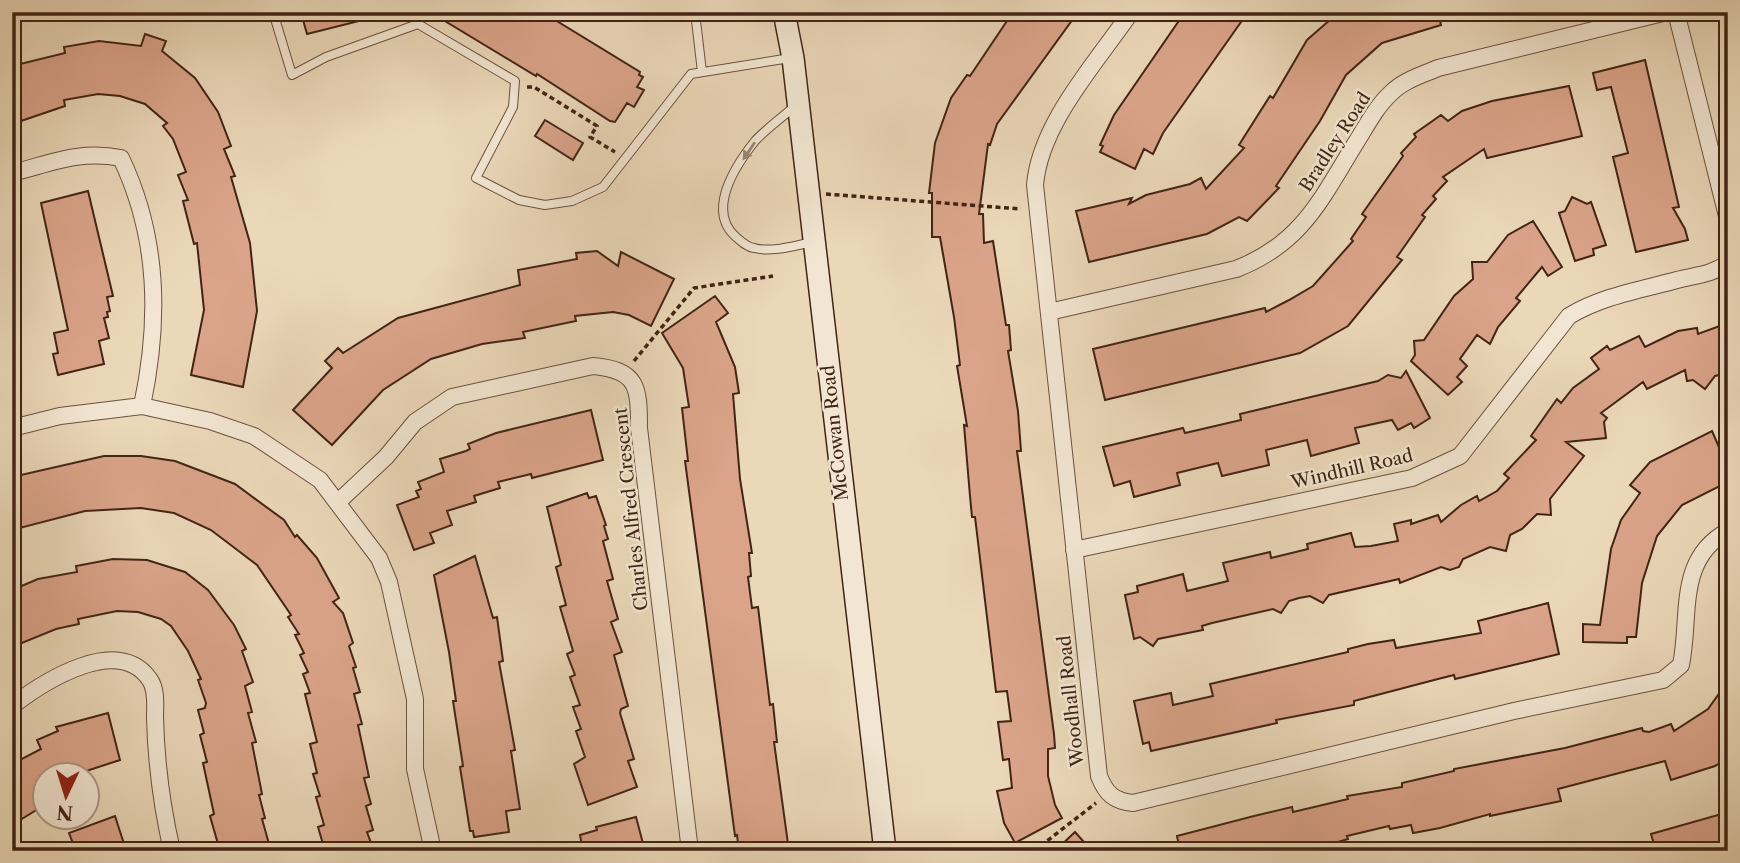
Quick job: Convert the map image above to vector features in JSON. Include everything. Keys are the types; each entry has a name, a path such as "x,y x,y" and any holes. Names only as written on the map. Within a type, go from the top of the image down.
{"main road":[{"name":"McCowan Road","path":"785,13 793,58 885,851"}],"street":[{"name":"Woodhall Road","path":"1131,12 1055,122 1039,159 1036,198 1099,776 1109,794 1119,802 1133,803 1514,711 1663,680 1681,665 1685,611 1696,559 1710,543 1728,531"},
{"name":"Bradley Road","path":"1049,312 1236,269 1264,258 1291,239 1316,206 1376,112 1392,92 1411,79 1438,68 1667,12"},
{"path":"1676,12 1728,220"},
{"path":"12,173 69,156 95,153 121,158 135,188 150,248 153,277 156,315 142,406"},
{"name":"Windhill Road","path":"1074,550 1412,478 1430,471 1460,456 1569,316 1590,303 1711,274 1728,263"},
{"path":"338,502 386,457 415,422 452,397 593,366 616,368 624,374"},
{"name":"Charles Alfred Crescent","path":"624,374 632,381 639,399 639,428 690,851"},
{"path":"12,428 60,416 142,406 210,421 254,436 320,480 379,558 397,611 415,699 415,769 433,851"},
{"path":"12,706 71,668 101,662 127,662 138,668 151,681 155,699 156,760 172,851"}],"lane":[{"path":"273,12 292,75 352,47 418,24 515,81 513,107 476,178 519,200 545,205 572,201 603,187 691,74 793,58"},
{"path":"695,12 702,72"},
{"path":"785,13 811,12"},
{"path":"798,103 755,141 730,181 722,203 722,214 731,233 752,248 766,250 814,242"}],"path":[{"path":"514,89 534,87 597,126 590,137 626,158"},
{"path":"808,193 1015,208"},
{"path":"624,374 694,288 773,276"},
{"path":"1034,851 1089,808"}],"building":[{"path":"307,12 371,12 371,18 307,34 302,16"},
{"path":"430,12 542,12 640,72 639,75 643,77 637,87 644,90 634,107 627,103 615,122 610,121 537,74 536,76"},
{"path":"1013,12 1078,12 997,124 990,145 988,144 979,214 983,214 984,243 993,241 1006,325 1009,325 1011,350 1008,351 1018,411 1021,451 1017,451 1054,734 1055,748 1048,749 1048,776 1055,805 1062,818 1015,843 1004,823 997,791 1012,788 1009,759 1003,760 998,722 1011,721 1007,691 996,692 975,517 972,517 964,425 967,426 957,366 960,365 954,317 940,237 932,237 932,193 929,193 935,143 951,98 967,75 970,76"},
{"path":"1185,12 1248,12 1163,133 1153,154 1144,149 1135,169 1100,152 1103,146 1100,145 1114,115"},
{"path":"1339,12 1438,12 1441,25 1382,43 1346,75 1320,121 1276,186 1279,188 1247,221 1239,217 1207,234 1089,262 1076,211 1132,198 1129,204 1146,195 1190,184 1201,178 1206,189 1244,148 1239,145 1270,96 1273,98 1307,40"},
{"path":"145,34 166,41 162,51 195,78 218,112 231,146 224,149 235,176 231,177 250,243 257,311 243,387 191,375 204,310 197,243 194,244 183,201 188,200 178,175 186,172 173,139 163,126 167,123 145,104 120,96 98,94 64,100 65,106 12,124 12,66 65,53 64,47 99,41 141,46"},
{"path":"1645,60 1679,207 1673,208 1688,240 1636,252 1613,157 1628,153 1611,87 1597,90 1593,73"},
{"path":"1569,86 1582,136 1487,158 1484,149 1443,177 1447,181 1433,196 1436,199 1422,215 1425,217 1397,257 1402,260 1348,326 1300,353 1105,400 1093,349 1265,308 1266,312 1289,300 1313,286 1353,241 1351,239 1366,217 1362,214 1403,156 1401,153 1416,137 1414,134 1441,115 1448,121 1462,111 1492,101"},
{"path":"545,120 583,143 573,160 535,136"},
{"path":"88,191 113,296 107,297 110,311 107,312 108,317 104,318 109,338 99,341 104,364 58,375 53,354 58,353 54,333 68,330 41,203"},
{"path":"1572,197 1587,204 1591,202 1606,245 1593,249 1594,255 1575,261 1559,213 1565,211"},
{"path":"1533,221 1562,267 1548,276 1542,267 1516,298 1520,301 1498,327 1490,344 1477,335 1460,359 1467,366 1457,377 1462,382 1448,395 1411,361 1415,355 1414,341 1424,340 1454,296 1473,279 1472,262 1487,262 1508,235"},
{"path":"597,251 618,266 621,252 674,279 651,326 629,315 613,312 575,316 576,321 523,332 525,338 482,344 431,359 383,390 332,445 293,410 332,368 325,361 338,348 343,353 398,318 520,285 518,270 577,259 576,253"},
{"path":"715,296 728,313 716,322 735,367 739,393 733,394 740,479 752,553 749,553 751,576 748,577 752,608 758,607 770,705 773,704 777,742 774,742 789,851 739,851 737,835 735,836 685,461 688,461 682,408 689,407 683,368 662,333"},
{"path":"1728,323 1728,373 1715,376 1705,389 1693,380 1687,381 1685,370 1647,389 1643,382 1601,413 1607,418 1604,422 1606,438 1566,442 1584,456 1550,499 1551,515 1537,514 1522,529 1510,535 1506,551 1490,547 1463,559 1459,567 1450,570 1441,567 1400,583 1399,579 1329,595 1323,603 1310,596 1299,598 1289,601 1281,613 1273,609 1212,623 1202,626 1203,630 1158,639 1153,646 1140,637 1134,639 1125,595 1138,592 1137,586 1183,574 1187,591 1228,581 1223,563 1270,552 1271,558 1308,549 1307,544 1351,533 1355,547 1398,541 1394,524 1411,520 1411,524 1438,515 1441,522 1477,496 1479,501 1497,491 1509,478 1504,474 1536,440 1531,436 1557,399 1561,403 1573,388 1599,369 1591,358 1607,346 1610,350 1639,336 1645,347 1678,331 1697,328 1698,334"},
{"path":"1406,371 1430,418 1414,428 1411,423 1398,430 1392,420 1355,428 1359,443 1311,456 1307,440 1266,450 1269,465 1222,476 1218,463 1177,473 1180,485 1134,497 1130,481 1114,486 1103,447 1183,428 1185,433 1241,420 1240,414 1378,381 1388,375 1401,378"},
{"path":"591,410 603,460 532,478 531,474 498,482 500,488 474,496 476,502 447,511 452,525 430,533 434,543 414,550 397,505 419,497 416,491 421,489 418,482 444,472 440,459 466,451 470,449 468,444 496,433"},
{"path":"1712,431 1728,468 1728,482 1682,505 1657,536 1642,583 1636,637 1627,637 1627,643 1583,642 1583,624 1600,625 1611,549 1621,520 1640,493 1630,485 1650,462"},
{"path":"104,456 141,456 175,461 235,484 284,520 295,537 297,535 317,558 339,598 333,602 343,613 353,643 349,646 360,692 354,694 362,724 358,725 369,777 364,778 371,804 366,806 373,830 367,832 374,851 325,851 318,827 324,825 316,797 320,796 313,774 317,773 310,744 317,742 305,694 310,693 303,674 308,672 300,655 304,653 295,635 299,634 288,617 291,615 257,565 211,530 174,513 141,508 85,511 12,530 12,477"},
{"path":"587,493 589,498 596,496 606,525 604,526 608,539 603,541 613,579 607,581 618,619 611,622 622,652 614,655 628,706 621,709 620,713 634,759 628,761 637,787 588,805 574,764 585,757 576,731 581,729 573,707 580,705 570,677 575,675 567,654 573,651 560,607 566,605 556,567 561,565 547,507"},
{"path":"475,556 493,618 497,617 503,661 499,662 515,750 511,751 520,809 506,811 509,832 474,837 473,831 470,831 460,767 463,766 453,701 456,701 434,575"},
{"path":"113,559 147,560 185,572 208,590 234,625 246,649 242,651 253,682 245,686 252,712 248,713 256,742 252,743 262,794 259,795 265,818 262,819 271,851 220,851 210,816 214,814 203,763 207,762 200,735 204,733 198,710 205,708 206,703 198,680 201,679 188,651 171,626 161,619 138,612 117,611 78,619 79,624 56,629 12,647 12,590 38,579 77,572 76,566"},
{"path":"1548,603 1559,654 1455,679 1454,675 1354,701 1354,705 1276,720 1277,723 1151,751 1149,742 1143,744 1134,701 1171,693 1173,705 1213,696 1210,684 1348,652 1348,649 1368,644 1394,640 1396,648 1481,633 1478,621"},
{"path":"1728,681 1728,758 1715,766 1671,780 1665,761 1558,789 1561,801 1490,814 1440,828 1413,833 1411,825 1390,829 1389,826 1347,836 1348,839 1308,851 1180,851 1177,836 1254,816 1292,807 1293,812 1348,799 1347,796 1402,787 1402,783 1454,769 1565,748 1642,728 1643,731 1649,732 1671,724 1674,731 1708,709"},
{"path":"108,713 120,760 102,766 102,762 32,762 32,813 12,825 12,764 41,749 37,740 58,731 56,727"},
{"path":"1725,813 1728,851 1656,851 1651,834"},
{"path":"115,816 125,847 116,851 76,851 69,833 102,832 102,821"},
{"path":"636,817 645,851 583,851 580,835 597,830 596,827"},
{"path":"1075,832 1092,851 1055,851"}]}
